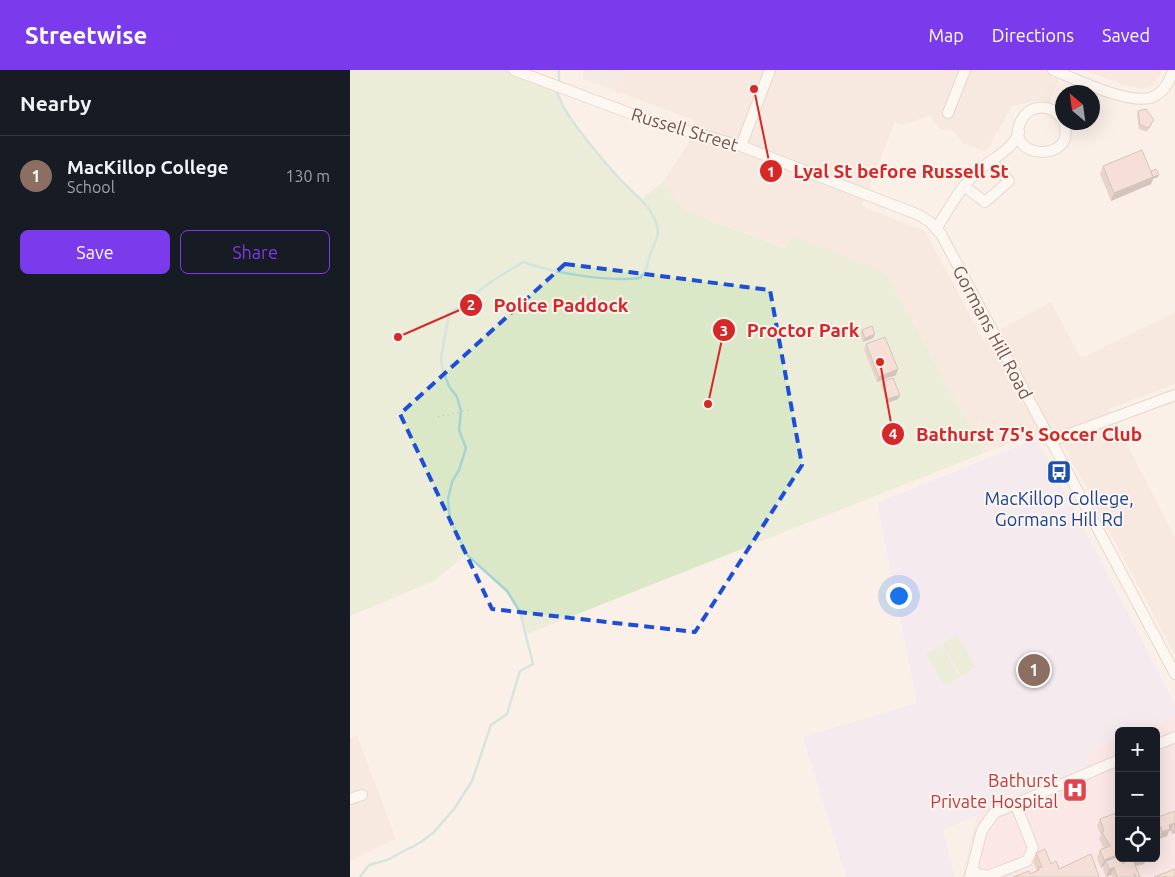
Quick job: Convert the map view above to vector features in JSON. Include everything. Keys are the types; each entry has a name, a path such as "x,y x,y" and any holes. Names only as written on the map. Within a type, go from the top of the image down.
{"street":[{"name":"Russell Street","path":"514,70 576,95 645,119 741,146 919,216 936,228"},
{"path":"741,146 770,70"},
{"path":"948,113 965,70"},
{"path":"1053,70 1118,94 1144,99 1161,91 1169,83 1173,70"},
{"path":"936,228 964,186 991,161 1014,145 1019,132 1020,122 1027,113 1038,107 1049,108 1055,111"},
{"path":"1014,145 1037,153 1049,153 1057,149 1065,134 1065,130"},
{"path":"1019,132 1022,142 1027,148"},
{"path":"964,186 985,202 1009,180 991,161"},
{"name":"Gormans Hill Road","path":"936,228 1175,674"},
{"path":"1051,442 1175,395"},
{"path":"1160,743 1175,737"},
{"path":"1015,803 1033,848 1031,863 988,876 970,875 987,820 994,813 1015,803 1115,762"},
{"path":"350,799 362,795"},
{"path":"1033,848 1044,853"}],"path":[{"path":"438,417 468,410"}],"highlighted area":[{"path":"565,264 770,290 802,465 695,632 492,609 400,414"}],"shaded area":[{"path":"583,70 623,70 615,91 583,79"},
{"path":"623,70 1062,70 1050,103 1036,101 1012,106 986,152 962,143 953,130 941,129 934,123 931,115 903,125 895,122 862,206 925,231 983,339 1051,302 1081,358 1175,312 1175,384 1109,409 1175,537 1175,655 1054,428 984,453 887,274 792,237 787,248 683,210 663,182 687,146 696,121 615,91"},
{"path":"1083,70 1163,70 1153,86 1144,89 1127,86"},
{"path":"1037,438 1175,704 1175,716 1148,727 1115,727 1115,740 1091,749 1086,768 943,830 955,877 846,877 803,737 917,703 877,503"},
{"name":"Bathurst Private Hospital","path":"1175,716 1175,877 962,877 978,812 1086,768 1091,749 1115,740 1115,862 1160,862 1160,727 1148,727"},
{"path":"357,735 396,839 350,861 350,738"}],"green space":[{"path":"350,70 514,70 557,90 561,102 580,131 640,201 663,182 683,210 786,248 792,236 887,274 984,453 527,634 520,612 507,591 466,555 434,581 350,616"},
{"path":"957,635 976,667 961,676 942,644"},
{"path":"941,645 960,677 945,686 926,654"}],"building":[{"path":"1146,109 1154,120 1148,128 1140,125 1138,111"},
{"path":"1142,150 1153,177 1114,193 1103,166"},
{"path":"1156,169 1159,175 1153,177 1151,171"},
{"path":"872,326 875,334 865,338 862,330"},
{"path":"885,337 898,369 879,377 866,344"},
{"path":"893,378 900,395 888,399 882,382"},
{"path":"1175,811 1175,826 1174,823 1169,825 1170,829 1162,832 1160,816"},
{"path":"1115,813 1115,856 1104,860 1100,850 1110,846 1102,832 1104,831 1100,819"},
{"path":"1045,849 1051,864 1056,861 1059,869 1091,854 1099,877 1013,877 1029,871 1030,874 1039,870 1038,868 1042,867 1036,853"},
{"path":"1115,858 1115,862 1122,862 1123,864 1125,862 1134,862 1140,877 1136,877 1134,873 1135,877 1117,877 1114,867 1109,869 1106,861"},
{"path":"1175,869 1175,877 1154,877"}],"waterway":[{"path":"559,70 559,83"},
{"path":"360,877 369,865 387,860 421,842 433,833 454,809 472,781 491,725 507,714 520,671 533,664 520,612 507,591 466,554 450,520 448,499 452,482 459,470 466,448 459,430 461,411 457,397 449,386 443,372 441,358 449,314 492,281 523,262 549,270 581,276 612,279 640,278 646,269 657,237 657,226 646,205 601,158 572,121 559,98 557,89"}],"place":[{"name":"Lyal St before Russell St","path":"754,89"},
{"name":"Police Paddock","path":"398,337"},
{"name":"Bathurst 75's Soccer Club","path":"880,362"},
{"name":"Proctor Park","path":"708,404"},
{"name":"MacKillop College, Gormans Hill Rd","path":"1059,472"},
{"name":"MacKillop College","path":"1034,670"},
{"name":"Bathurst Private Hospital","path":"1075,790"}]}
